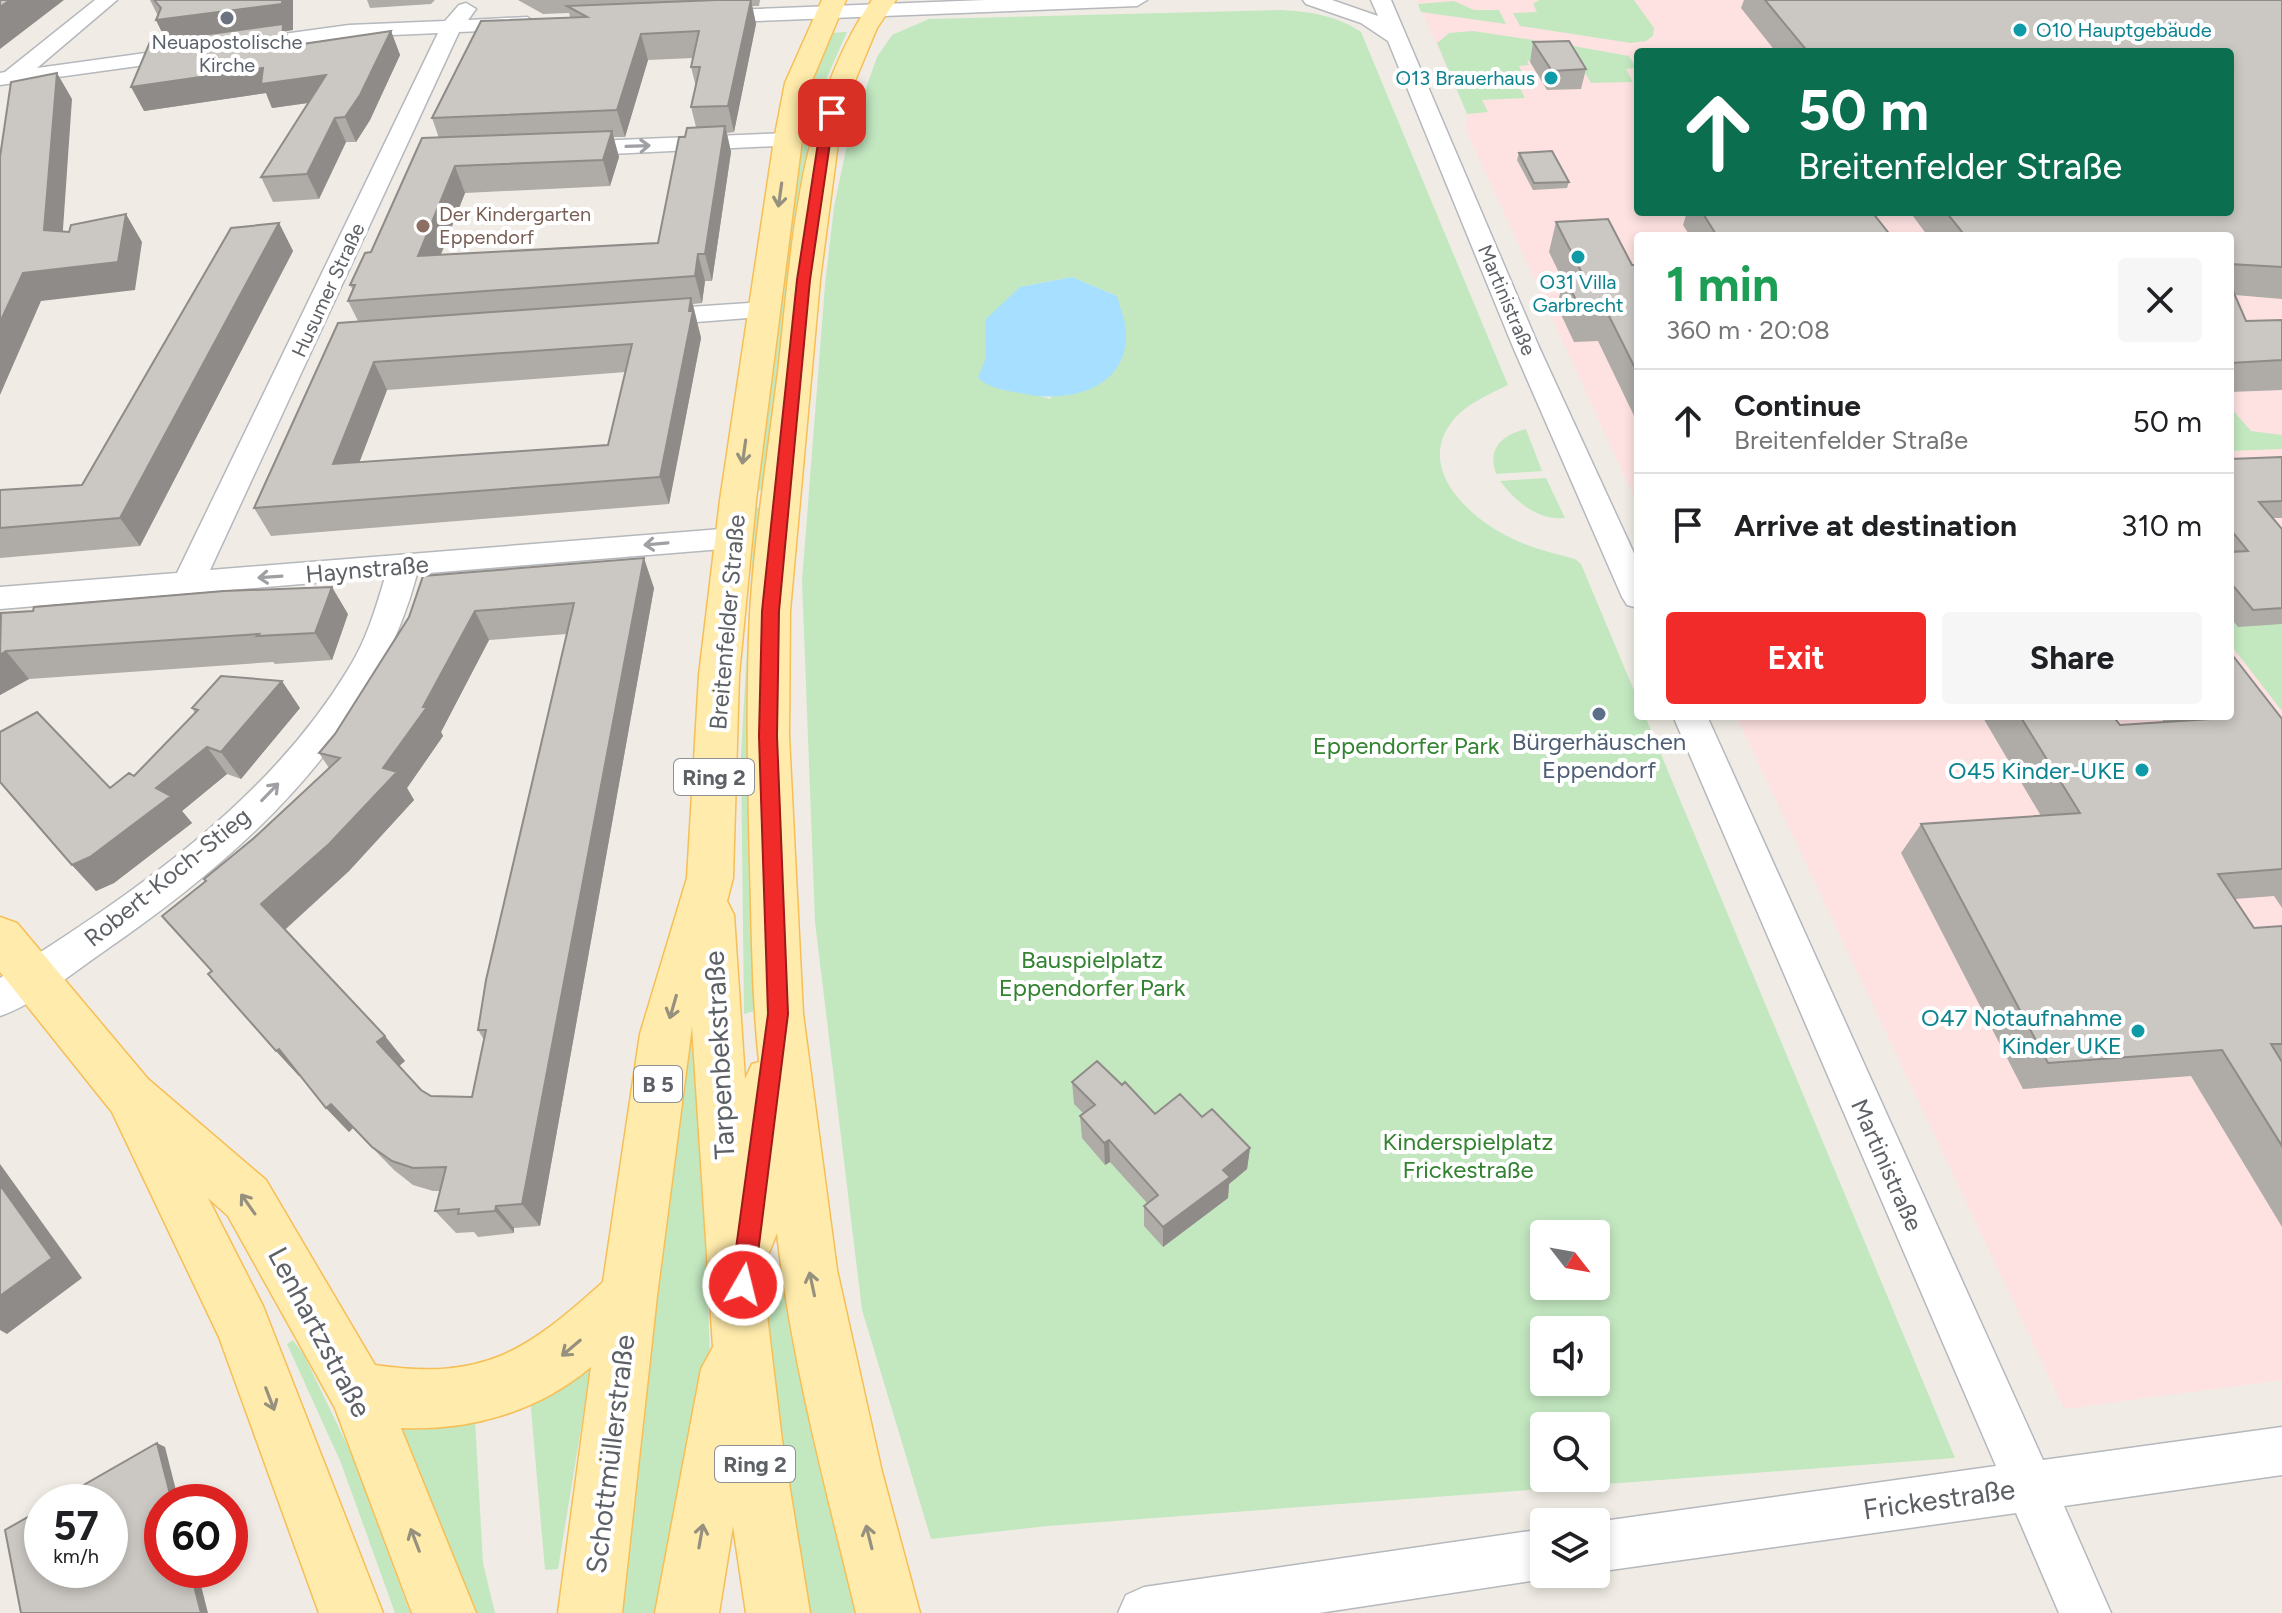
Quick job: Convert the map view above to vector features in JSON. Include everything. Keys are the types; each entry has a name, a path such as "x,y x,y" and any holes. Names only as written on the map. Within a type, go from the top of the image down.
{"main road":[{"name":"Breitenfelder Straße","path":"778,1014 768,736 770,611 781,499 804,280 824,143 841,83 865,28 882,4"},
{"name":"Breitenfelder Straße","path":"629,1296 665,1034 710,878 719,675 734,538 788,140 798,83 831,6"},
{"name":"Tarpenbekstraße","path":"710,878 720,1115 753,1448 778,1613"},
{"name":"Lenhartzstraße","path":"0,937 16,989 247,1198 358,1392 444,1613"},
{"path":"687,1613 739,1315 778,1014"},
{"name":"Ring 2","path":"778,1014 809,1270 852,1472 888,1613"},
{"name":"Lenhartzstraße","path":"130,1095 243,1326 351,1613"},
{"path":"358,1392 385,1397 466,1398 509,1388 552,1364 629,1296"},
{"name":"Schottmüllerstraße","path":"590,1613 629,1296"}],"street":[{"path":"6,78 107,0"},
{"name":"Husumer Straße","path":"188,583 452,25 473,0"},
{"path":"684,17 882,4 1137,0"},
{"path":"1313,0 1368,19 1397,38"},
{"name":"Martinistraße","path":"1381,0 1526,347 1634,588"},
{"path":"6,78 349,31 545,22"},
{"path":"546,150 788,140"},
{"path":"392,156 423,155"},
{"path":"612,321 764,310"},
{"path":"304,343 335,340"},
{"name":"Haynstraße","path":"0,598 734,538"},
{"name":"Robert-Koch-Stieg","path":"16,989 198,859 275,787 316,741 363,674 393,606 403,567"},
{"name":"Martinistraße","path":"1692,720 2085,1613"},
{"name":"Frickestraße","path":"1610,1545 2282,1451"},
{"path":"1144,1613 1530,1556"}],"shaded area":[{"path":"1417,0 2282,0 2282,1380 2064,1409 1738,720 2234,720 2234,232 1634,232 1634,497 1466,130 1467,113"}],"green space":[{"path":"1539,0 1634,0 1654,28 1653,36 1646,41 1631,43 1520,26 1513,13 1537,12 1533,4"},
{"path":"1454,1 1474,10 1499,10 1506,24 1421,12 1418,4"},
{"name":"Eppendorfer Park","path":"1282,10 1323,15 1361,32 1508,385 1470,405 1451,423 1442,441 1440,458 1444,475 1465,506 1496,530 1526,545 1575,559 1581,564 1634,690 1634,720 1647,720 1955,1458 1610,1484 1610,1412 1530,1412 1530,1490 1048,1526 931,1539 862,1310 815,922 802,581 834,207 849,135 877,57 892,35 929,19","holes":["1072,277 1117,296 1050,399 978,378 1020,287"]},
{"path":"1473,31 1560,44 1560,59 1527,61 1529,65 1519,66 1522,73 1513,74 1525,98 1482,100 1488,112 1467,114 1437,43 1449,33"},
{"path":"847,32 821,91 808,143 787,286 765,489 754,491 808,88 828,33"},
{"path":"1568,45 1629,56 1634,65 1634,68 1626,69 1633,82 1591,83"},
{"path":"2234,412 2251,431 2282,435 2282,449 2234,451"},
{"path":"1526,429 1542,471 1496,474 1494,457 1499,444 1510,435"},
{"path":"1546,478 1565,518 1546,516 1528,508 1500,481"},
{"path":"764,506 753,927 754,1011 744,1014 741,755 755,508"},
{"path":"2282,530 2282,711 2234,649 2234,534"},
{"path":"688,1032 696,1038 710,1352 663,1613 615,1613"},
{"path":"777,1285 786,1289 855,1613 806,1613 768,1335 771,1293"},
{"path":"293,1340 304,1355 352,1455 410,1613 395,1613 341,1463 287,1344"},
{"path":"591,1367 558,1569 545,1570 530,1398"},
{"path":"475,1420 483,1563 495,1613 477,1613 403,1436 405,1425"}],"water":[{"path":"1072,277 1117,296 1126,328 1124,351 1118,366 1108,378 1080,392 1048,397 1003,390 978,378 986,357 985,320 1020,287"}],"building":[{"path":"154,0 282,0 282,4 156,20 161,8"},
{"path":"751,0 728,106 691,107 700,67 691,67 699,31 641,34 617,110 432,118 481,21 587,17 567,6"},
{"name":"O10 Hauptgebäude","path":"1765,0 2282,0 2282,267 2234,264 2234,232 1962,232 1949,216 2234,216 2234,48 1805,48"},
{"path":"283,24 282,47 391,31 360,95 345,117 335,118 307,174 261,177 326,75 261,84 263,68 131,87 150,42"},
{"path":"1569,41 1586,69 1552,71 1533,42"},
{"path":"57,73 44,230 69,232 71,225 126,214 118,262 23,273 0,322 0,157 11,82"},
{"path":"725,126 705,254 698,254 695,276 348,301 355,285 350,285 365,253 371,252 422,138 612,131 603,160 455,166 418,256 658,243 679,137 685,137 687,128"},
{"path":"1552,151 1569,182 1534,183 1519,153"},
{"path":"1704,216 1875,216 1888,232 1714,232"},
{"path":"1608,219 1634,265 1634,366 1606,310 1582,312 1564,276 1583,275 1556,222"},
{"path":"279,223 120,518 0,528 0,490 82,485 231,228"},
{"path":"2234,293 2246,321 2282,320 2282,360 2234,363"},
{"path":"691,298 689,311 693,311 660,477 254,508 338,323","holes":["632,344 608,445 333,464 374,362"]},
{"path":"2282,457 2282,501 2259,502 2282,529 2282,608 2253,610 2234,587 2234,552 2248,551 2234,534 2234,459"},
{"path":"644,558 522,1204 496,1206 495,1211 458,1214 459,1209 435,1211 446,1167 413,1168 392,1161 372,1147 331,1104 326,1108 279,1049 276,1051 208,974 212,971 162,916 206,881 204,879 254,838 340,758 319,753 335,734 409,617 423,576","holes":["574,603 486,980 478,1030 486,1030 472,1097 431,1096 421,1090 377,1042 385,1036 261,904 329,844 397,772 383,768 427,707 423,707 475,611"]},
{"path":"332,587 315,633 6,651 0,655 1,613 33,611 34,607 224,591"},
{"path":"2234,657 2282,719 2282,869 2218,874 2254,928 2282,926 2282,1044 2271,1044 2282,1062 2282,1146 2222,1050 2048,1063 1921,824 2080,813 2022,720 2116,720 2120,725 2234,720"},
{"path":"221,676 282,681 221,752 207,747 156,788 171,796 90,857 72,865 0,782 0,732 37,712 110,788 129,773 134,776 198,710 192,708"},
{"path":"1097,1061 1122,1085 1125,1082 1155,1114 1180,1094 1202,1117 1212,1109 1250,1148 1223,1170 1230,1177 1163,1227 1144,1206 1158,1195 1109,1140 1104,1143 1080,1116 1095,1105 1072,1082"},
{"path":"0,1185 52,1258 0,1296"},
{"path":"157,1443 167,1484 144,1484 144,1588 195,1588 201,1613 21,1613 5,1530 24,1519 24,1588 128,1588 128,1484 85,1484"}],"place":[{"name":"Neuapostolische Kirche","path":"227,18"},
{"name":"O10 Hauptgebäude","path":"2020,30"},
{"name":"O13 Brauerhaus","path":"1551,78"},
{"name":"Der Kindergarten Eppendorf","path":"423,226"},
{"name":"O31 Villa Garbrecht","path":"1578,257"},
{"name":"Bürgerhäuschen Eppendorf","path":"1599,714"},
{"name":"O45 Kinder-UKE","path":"2142,770"},
{"name":"O47 Notaufnahme Kinder UKE","path":"2138,1031"}],"route":[{"path":"743,1285 778,1014 768,736 770,611 804,280 824,143 832,113"}],"park label":[{"name":"Bauspielplatz Eppendorfer Park","path":"1092,973"},
{"name":"Kinderspielplatz Frickestraße","path":"1468,1155"}]}
